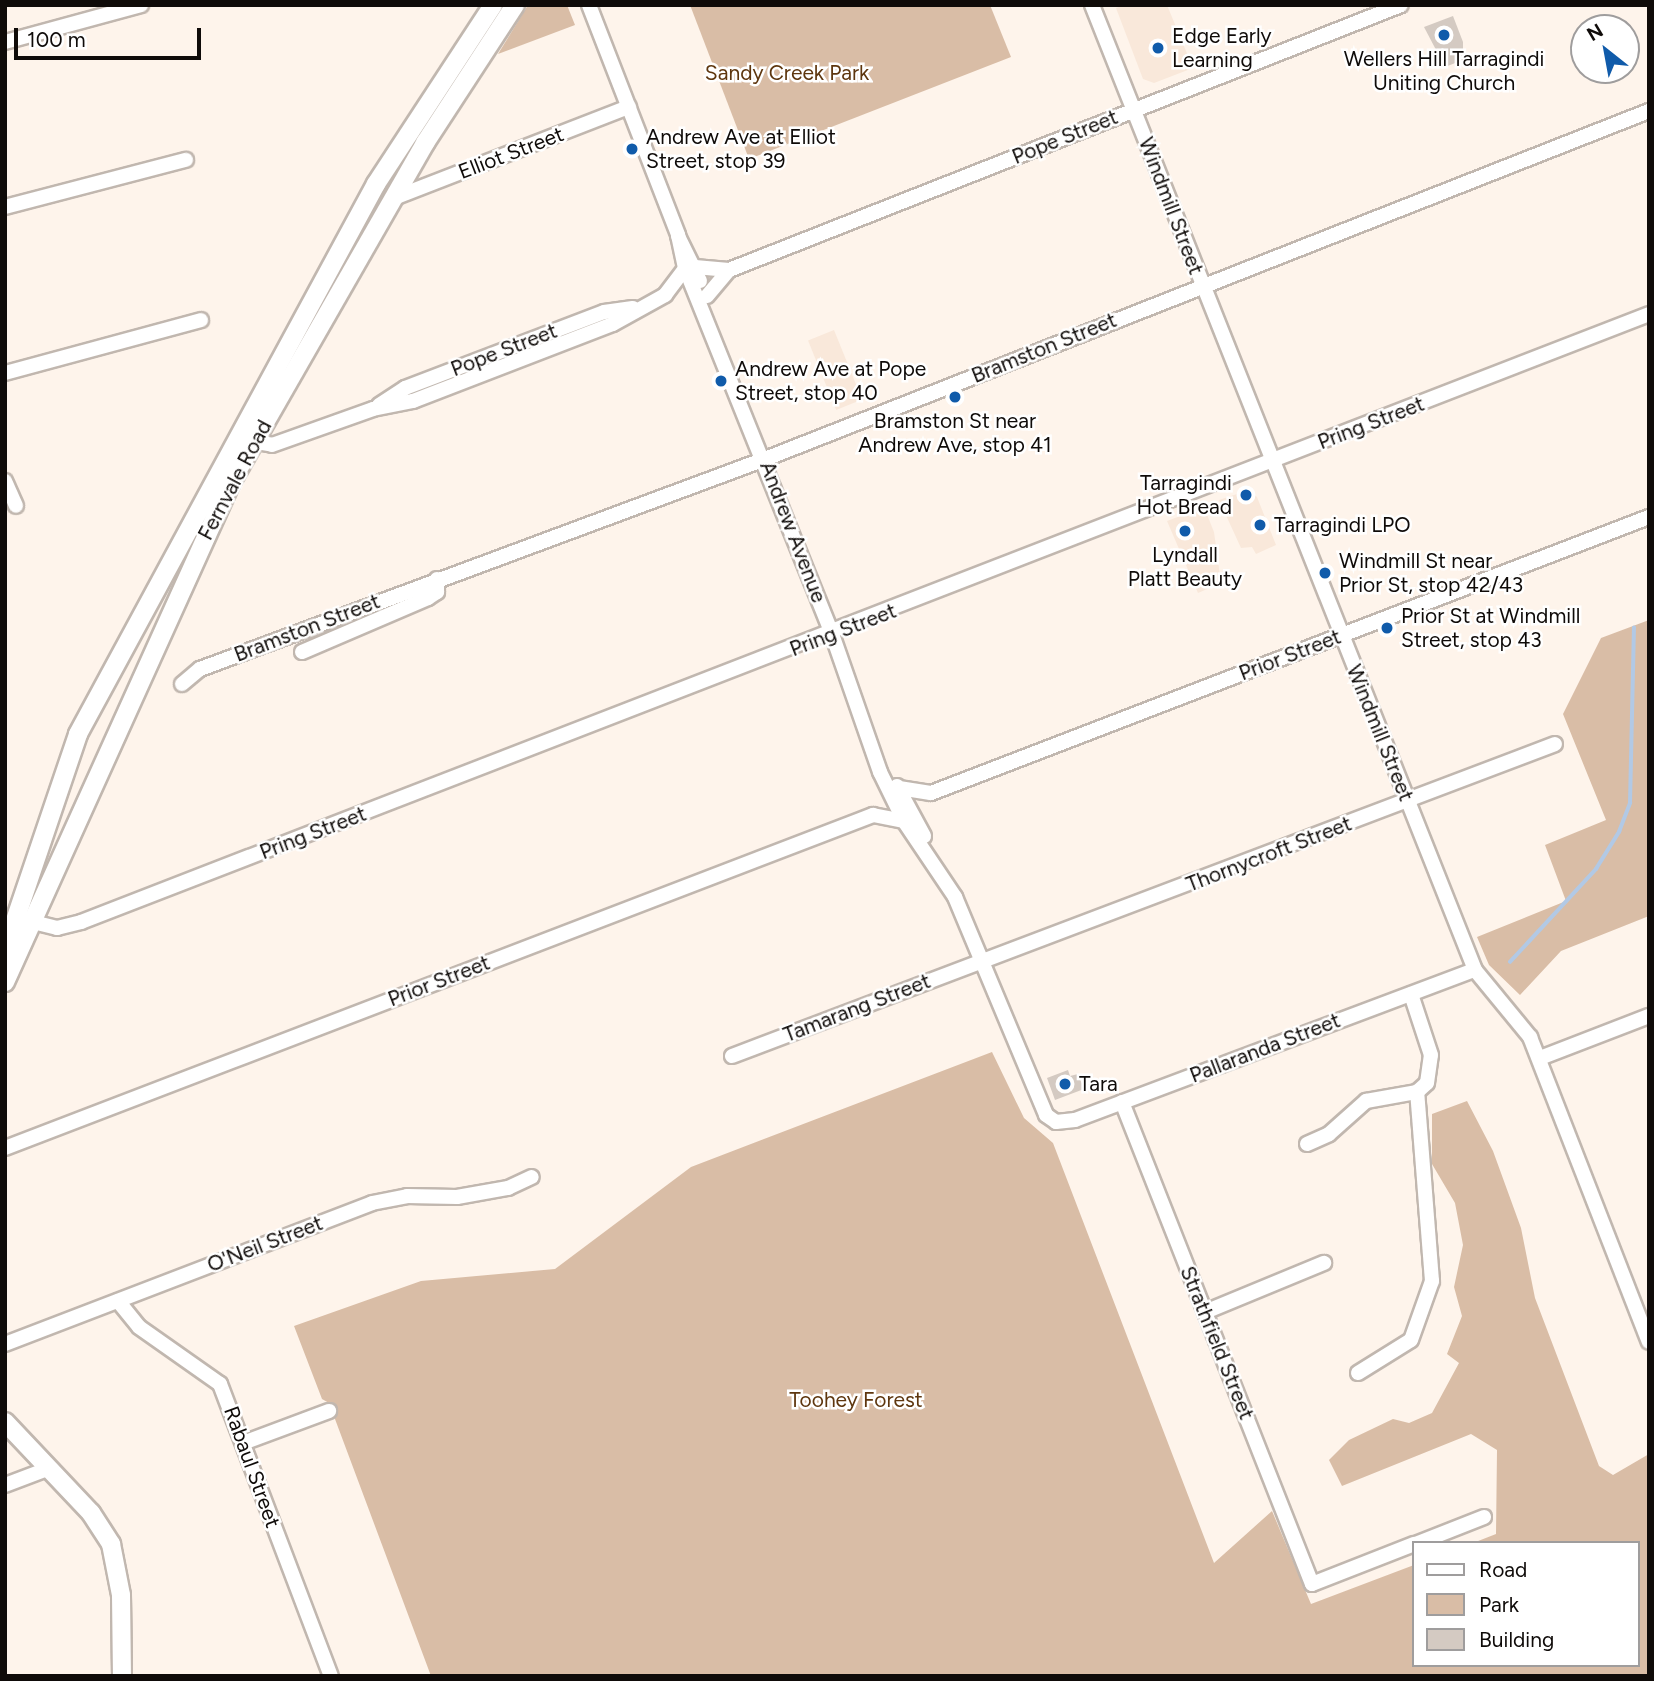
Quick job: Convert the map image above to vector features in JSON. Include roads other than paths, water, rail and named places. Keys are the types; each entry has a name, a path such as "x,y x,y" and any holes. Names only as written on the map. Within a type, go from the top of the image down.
{"street":[{"path":"5,42 141,5"},
{"name":"Fernvale Road","path":"5,982 246,440 376,184 493,5"},
{"name":"Fernvale Road","path":"5,950 67,757 246,440 515,5"},
{"name":"Andrew Avenue","path":"589,5 879,759 930,854 982,961 1043,1110 1056,1122"},
{"name":"Windmill Street","path":"1093,5 1271,461 1475,970 1482,985 1530,1037 1540,1058 1649,1342"},
{"name":"Pope Street","path":"702,298 729,270 1401,5"},
{"name":"Elliot Street","path":"394,198 629,107"},
{"name":"Bramston Street","path":"182,684 200,668 765,459 1649,111"},
{"path":"5,207 186,160"},
{"name":"Pope Street","path":"246,440 271,445 373,409 413,401 613,324 665,295 690,267 729,270"},
{"path":"665,295 702,298"},
{"name":"Pring Street","path":"33,922 57,928 81,922 832,634 1649,314"},
{"path":"5,373 201,320"},
{"path":"5,481 16,506"},
{"name":"Prior Street","path":"893,789 931,793 1649,517"},
{"name":"Bramston Street","path":"302,652 428,598 437,592 437,579"},
{"name":"Thornycroft Street","path":"982,961 1555,744"},
{"path":"873,815 893,789"},
{"path":"873,815 909,819 931,793"},
{"name":"Prior Street","path":"5,1148 873,815"},
{"name":"Tamarang Street","path":"732,1056 982,961"},
{"name":"Pallaranda Street","path":"1056,1122 1122,1102 1475,970"},
{"path":"1307,1144 1329,1134 1366,1101 1417,1091 1427,1083 1432,1066 1411,994"},
{"path":"1540,1058 1649,1016"},
{"path":"1358,1373 1411,1340 1432,1281 1417,1091"},
{"name":"Strathfield Street","path":"1122,1102 1312,1584 1412,1545"},
{"name":"O'Neil Street","path":"5,1344 390,1198 457,1197 508,1188 532,1177"},
{"path":"1205,1312 1324,1264"},
{"name":"Rabaul Street","path":"118,1301 139,1327 211,1374 243,1443 331,1676"},
{"path":"243,1443 329,1411"},
{"path":"5,1422 50,1468 102,1528 116,1559 122,1676"},
{"path":"5,1485 50,1468"},
{"path":"1421,1541 1484,1517"}],"waterway":[{"path":"1510,962 1596,869 1619,832 1630,803 1634,628"}],"place":[{"name":"Wellers Hill Tarragindi Uniting Church","path":"1444,35"},
{"name":"Edge Early Learning","path":"1158,48"},
{"name":"Andrew Ave at Elliot Street, stop 39","path":"632,149"},
{"name":"Andrew Ave at Pope Street, stop 40","path":"721,381"},
{"name":"Bramston St near Andrew Ave, stop 41","path":"955,397"},
{"name":"Tarragindi Hot Bread","path":"1246,495"},
{"name":"Tarragindi LPO","path":"1260,525"},
{"name":"Lyndall Platt Beauty","path":"1185,531"},
{"name":"Windmill St near Prior St, stop 42/43","path":"1325,573"},
{"name":"Prior St at Windmill Street, stop 43","path":"1387,628"},
{"name":"Tara","path":"1065,1084"}],"park label":[{"name":"Sandy Creek Park","path":"787,73"},
{"name":"Toohey Forest","path":"856,1400"}]}
